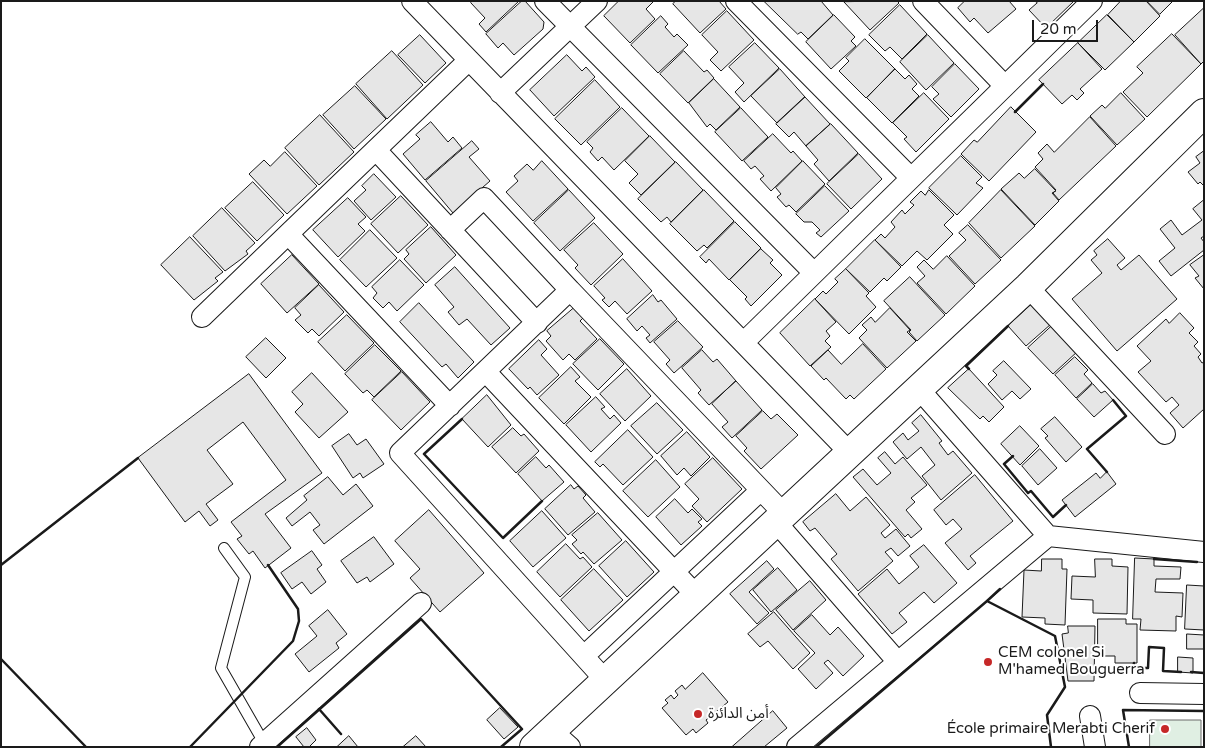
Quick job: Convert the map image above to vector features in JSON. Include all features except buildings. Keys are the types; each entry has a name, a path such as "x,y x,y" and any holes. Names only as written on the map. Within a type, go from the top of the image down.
{"main road":[{"path":"552,741 606,681 1028,287 1204,113"}],"street":[{"path":"412,1 850,453"},
{"path":"545,1 814,273"},
{"path":"500,93 597,1"},
{"path":"736,1 911,178"},
{"path":"923,1 1004,85"},
{"path":"744,342 1004,85 1092,1"},
{"path":"202,317 469,60"},
{"path":"376,150 537,323"},
{"path":"450,230 484,198 761,490 780,518 897,662"},
{"path":"288,234 450,406"},
{"path":"1028,287 1165,434"},
{"path":"570,290 400,453 606,681"},
{"path":"486,372 696,596"},
{"path":"919,389 1048,536 1204,552"},
{"path":"584,656 761,490"},
{"path":"797,747 1048,536"},
{"path":"262,745 421,603"},
{"path":"1140,693 1204,694"},
{"path":"1090,716 1095,747"}],"lane":[{"path":"224,548 245,577 221,668 262,745"}],"green space":[{"path":"1150,720 1201,720 1201,747 1150,747"}],"wall":[{"path":"1015,112 1043,84"},
{"path":"969,369 966,366 1008,326"},
{"path":"1107,472 1087,449 1126,416 1113,400"},
{"path":"462,419 424,454 503,538 542,501"},
{"path":"1013,456 1004,464 1028,493 1031,491 1053,517 1066,505"},
{"path":"1,565 138,458"},
{"path":"1154,559 1197,562"},
{"path":"190,747 293,641 299,621 298,609 268,565"},
{"path":"987,601 1000,589"},
{"path":"816,747 987,601 1055,636 1065,687 1047,715 1051,747"},
{"path":"277,747 421,619 522,729 501,747"},
{"path":"1134,663 1133,668 1148,668 1149,647 1164,648 1163,671 1181,672"},
{"path":"1,659 86,747"},
{"path":"1191,672 1204,673"},
{"path":"319,709 341,734"},
{"path":"1129,747 1123,710 1204,711"}],"place":[{"name":"CEM colonel Si M'hamed Bouguerra","path":"988,662"},
{"name":"أمن الدائرة","path":"698,714"},
{"name":"École primaire Merabti Cherif","path":"1165,729"}]}
